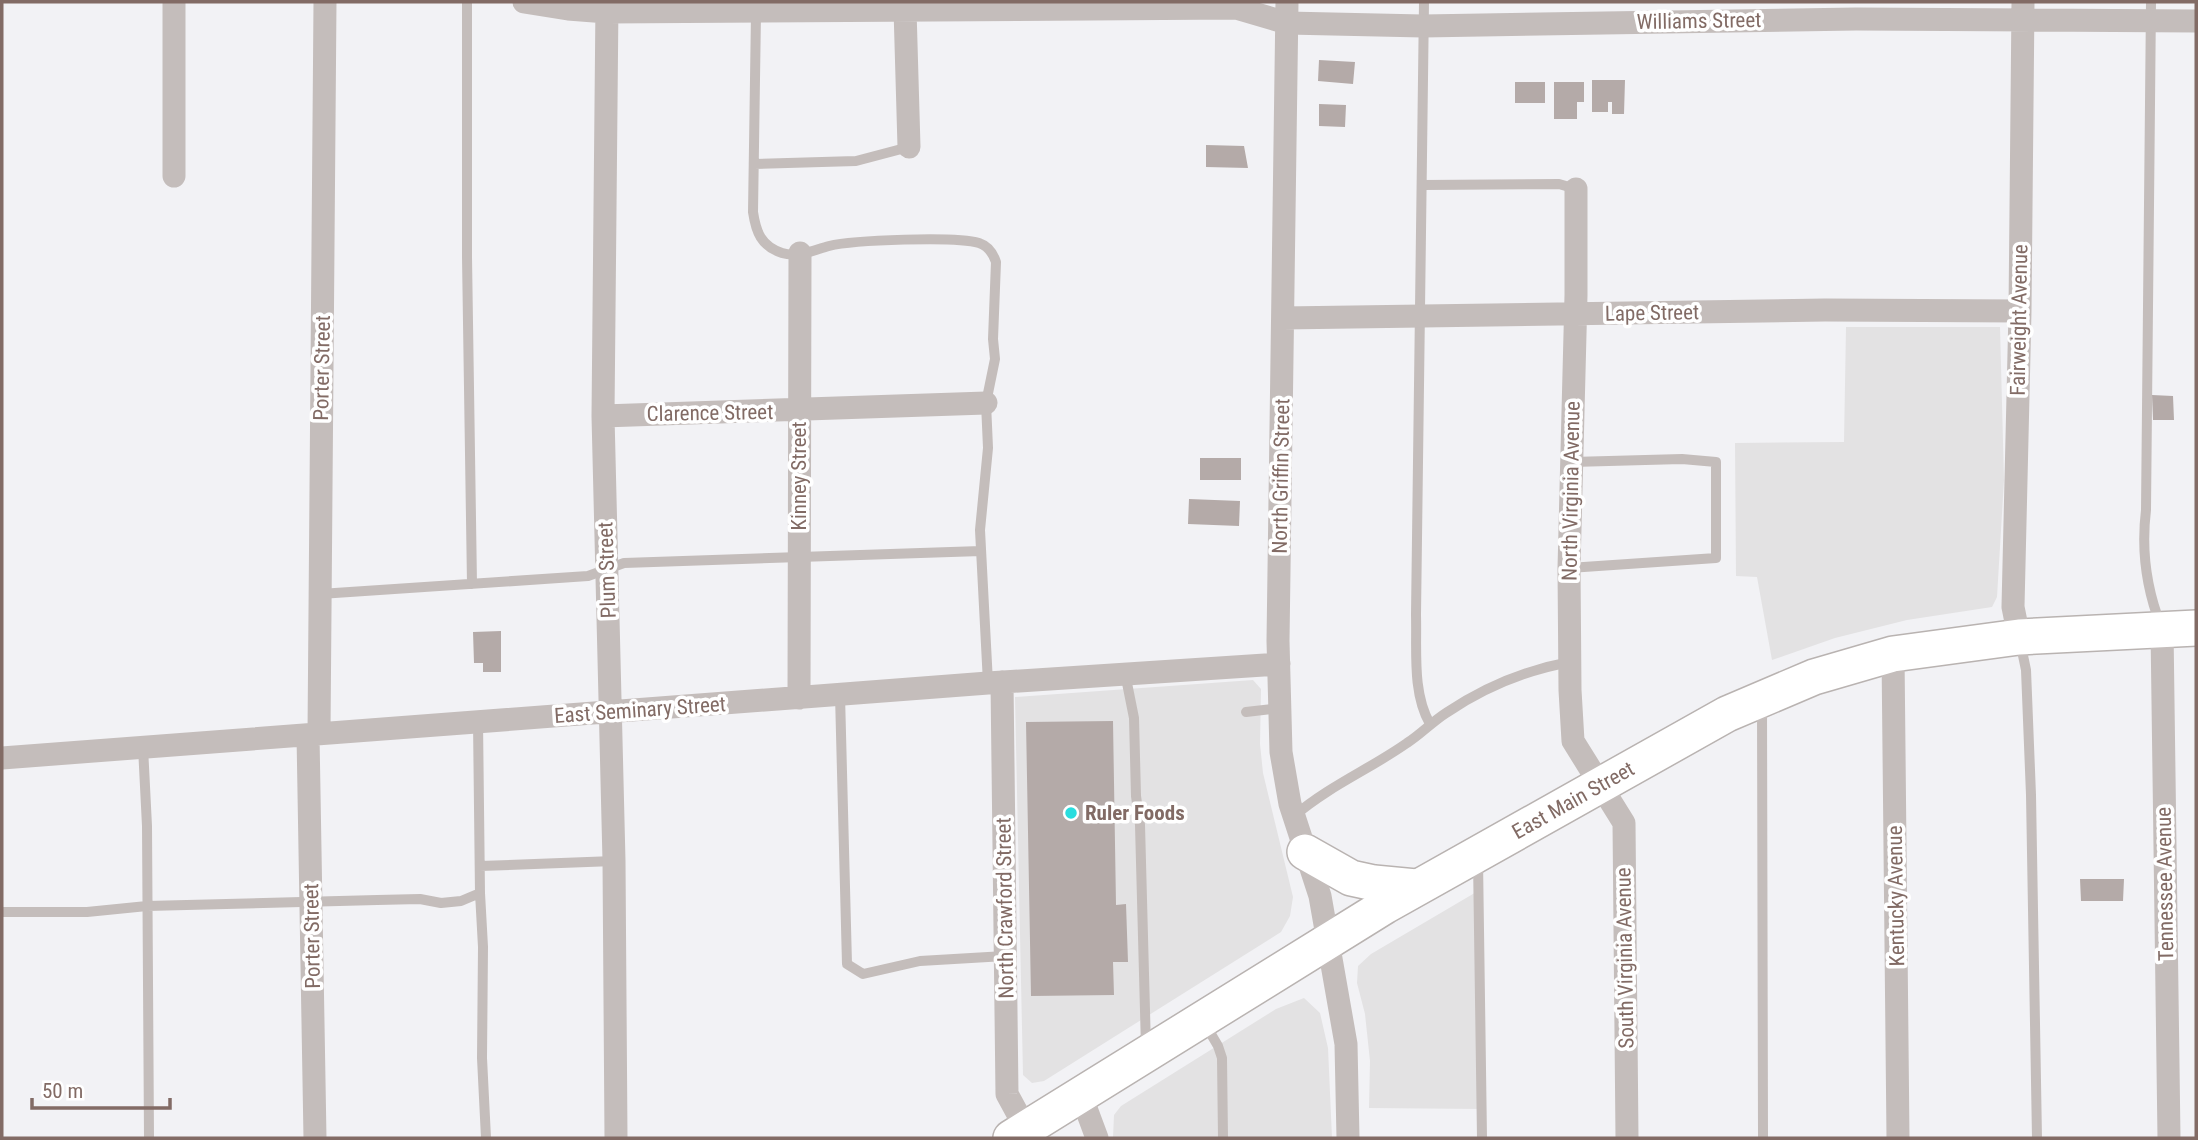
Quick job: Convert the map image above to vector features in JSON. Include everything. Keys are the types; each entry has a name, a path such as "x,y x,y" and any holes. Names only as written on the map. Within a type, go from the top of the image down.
{"main road":[{"name":"East Main Street","path":"1018,1134 1416,887 1727,714 1762,698 1814,677 1893,654 2019,637 2196,628"},
{"path":"1305,852 1351,878 1416,887"}],"street":[{"path":"174,2 174,176"},
{"name":"Porter Street","path":"315,1138 311,902 313,734 320,594 325,2"},
{"name":"Williams Street","path":"524,2 568,9 607,7 756,13 905,9 1236,8 1423,26 2023,11 2151,11 2196,21"},
{"name":"Plum Street","path":"607,7 603,416 614,861 616,1138"},
{"path":"905,9 909,147"},
{"name":"Fairweight Avenue","path":"2019,637 2013,607 2023,11"},
{"name":"North Griffin Street","path":"1287,12 1279,664 1281,752 1290,804 1320,896 1346,1044 1348,1138"},
{"name":"North Virginia Avenue","path":"1576,189 1569,568 1573,741 1600,785"},
{"name":"Kinney Street","path":"799,698 800,253"},
{"name":"Lape Street","path":"1283,318 1825,310 2020,311"},
{"name":"Clarence Street","path":"603,416 986,403"},
{"name":"Tennessee Avenue","path":"2162,629 2169,1138"},
{"name":"Kentucky Avenue","path":"1893,654 1898,1138"},
{"name":"East Seminary Street","path":"2,758 995,682 1279,664"},
{"name":"North Crawford Street","path":"995,682 1007,1094 1018,1134"},
{"name":"South Virginia Avenue","path":"1600,785 1624,823 1627,1138"},
{"path":"1081,1095 1097,1138"}],"lane":[{"path":"467,2 467,257 472,584"},
{"path":"1424,2 1416,615 1417,678 1422,711 1430,724"},
{"path":"2151,11 2146,510 2142,542 2150,600 2162,629"},
{"path":"756,13 753,212 761,240 785,254 813,253 829,246 883,241 954,240 979,243 993,254 996,276 993,339 995,359 986,403 988,448 980,530 995,682"},
{"path":"754,164 856,161 909,147"},
{"path":"1423,185 1559,184 1576,189"},
{"path":"1569,568 1716,558 1716,462 1682,458 1572,462"},
{"path":"320,594 589,576 624,563 981,551"},
{"path":"2019,637 2026,670 2031,795 2037,1138"},
{"path":"1294,817 1323,793 1407,743 1448,712 1506,681 1538,668 1570,662"},
{"path":"1125,673 1134,718 1136,796 1140,825 1146,1054"},
{"path":"841,695 847,964 863,974 920,961 1005,956"},
{"path":"1762,698 1763,1138"},
{"path":"1246,712 1280,708"},
{"path":"478,721 483,947 482,1058 486,1138"},
{"path":"143,747 147,826 149,1138"},
{"path":"1477,854 1482,1138"},
{"path":"480,866 614,861"},
{"path":"2,912 87,912 147,906 420,899 451,902 461,901 480,892"},
{"path":"1202,1020 1222,1058 1223,1138"}],"shaded area":[{"path":"1846,327 2000,327 2004,480 1997,597 1992,607 1907,620 1835,638 1772,660 1757,577 1736,576 1735,443 1844,442"},
{"path":"1253,680 1261,689 1260,744 1263,773 1293,897 1290,916 1281,932 1044,1081 1032,1083 1023,1075 1015,697"},
{"path":"1478,891 1482,1109 1369,1108 1370,1061 1365,1014 1357,983 1358,966 1371,954"},
{"path":"1304,998 1320,1013 1328,1048 1332,1138 1113,1138 1114,1115 1121,1106 1276,1009"}],"building":[{"path":"1319,60 1355,62 1353,84 1318,81"},
{"path":"1592,80 1625,80 1624,114 1612,114 1612,102 1608,102 1608,112 1592,112"},
{"path":"1515,82 1545,82 1545,103 1515,103"},
{"path":"1554,82 1584,82 1584,102 1577,102 1577,119 1554,119"},
{"path":"1319,104 1346,105 1345,127 1319,126"},
{"path":"1206,145 1244,146 1248,168 1206,167"},
{"path":"2152,395 2173,396 2174,420 2153,420"},
{"path":"1200,458 1241,458 1241,480 1200,480"},
{"path":"1189,499 1240,501 1239,526 1188,524"},
{"path":"501,631 501,672 483,672 483,663 474,663 473,632"},
{"name":"Ruler Foods","path":"1113,721 1116,905 1126,904 1128,962 1113,962 1114,995 1031,996 1026,722"},
{"path":"2080,879 2124,879 2123,901 2081,901"}],"place":[{"name":"Ruler Foods","path":"1071,813"}]}
